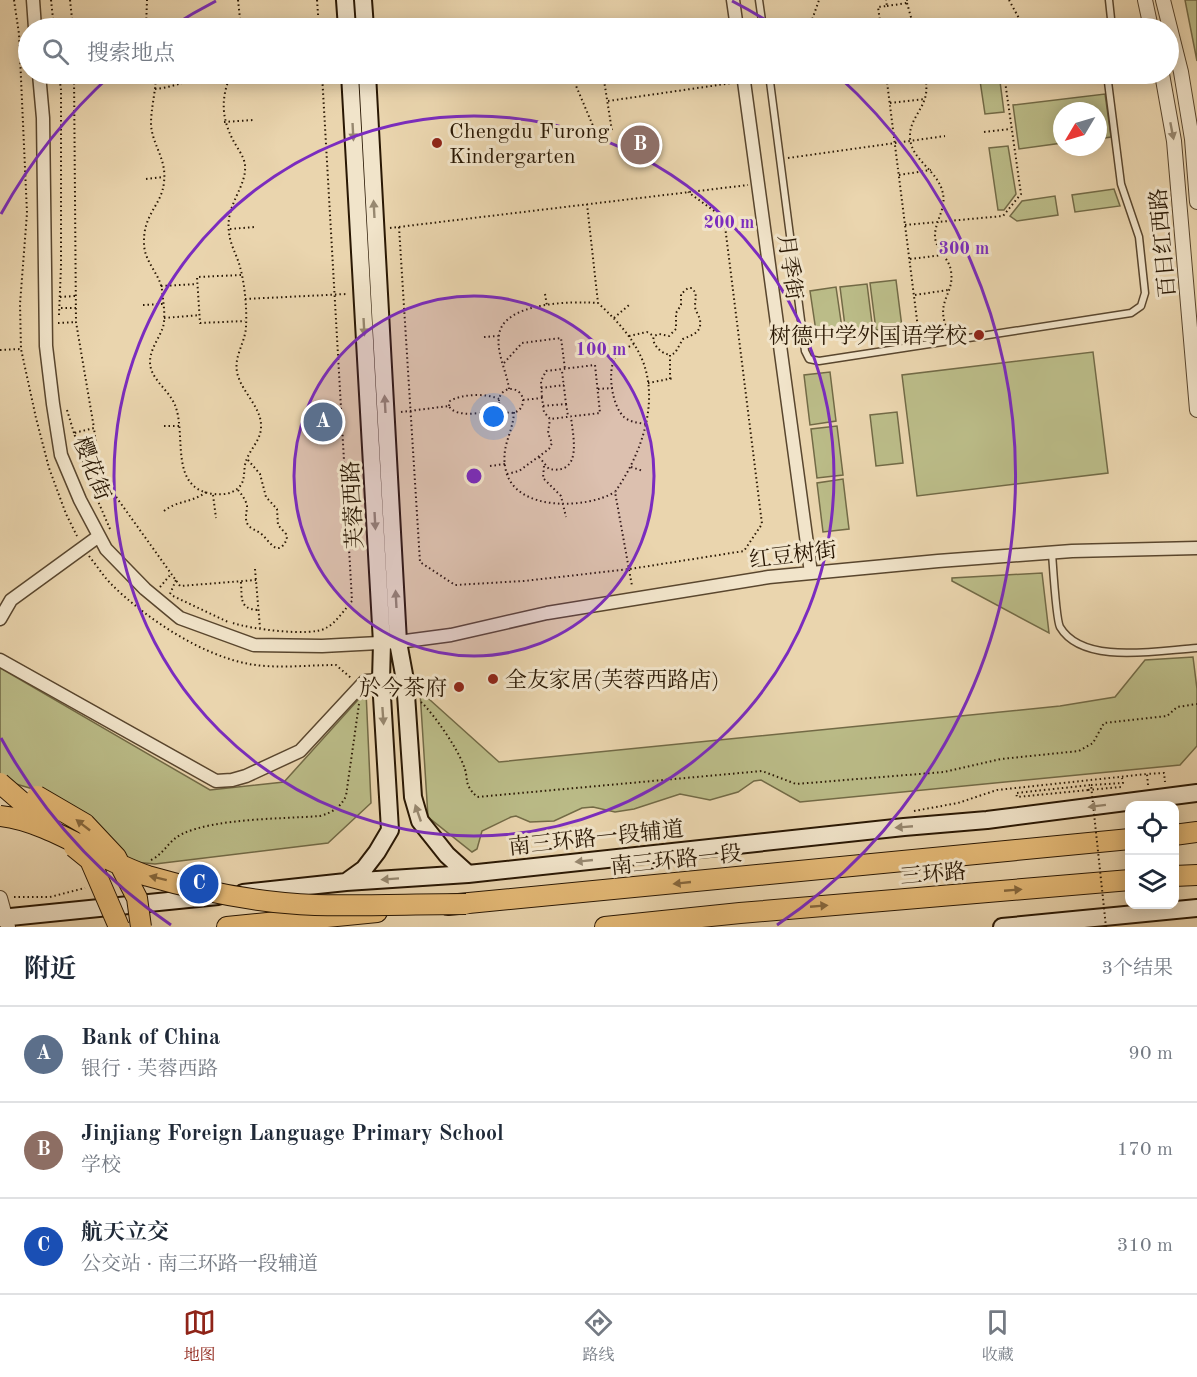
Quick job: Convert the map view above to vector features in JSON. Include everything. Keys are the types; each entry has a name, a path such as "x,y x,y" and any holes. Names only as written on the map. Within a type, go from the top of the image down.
{"highway":[{"path":"0,783 90,861 119,927"},
{"path":"0,783 37,796 85,825 116,857 137,898 141,927"},
{"path":"0,816 11,817 49,832 146,875 206,890 280,902 314,904 466,904"},
{"path":"1179,834 1197,832"},
{"name":"南三环路一段","path":"227,927 1125,839"},
{"path":"1179,876 1197,874"},
{"name":"三环路","path":"605,927 740,913 1125,880"}],"main road":[{"path":"345,0 346,18"},
{"path":"363,0 364,18"},
{"name":"芙蓉西路","path":"351,84 362,293 390,643 405,680 413,797 420,821 447,855 468,874"},
{"name":"芙蓉西路","path":"346,882 364,869 390,830 381,680 390,643 386,414 368,84"},
{"name":"南三环路一段辅道","path":"5,921 346,882 468,874 892,828 987,820 1197,793"},
{"path":"1002,927 1197,908"}],"street":[{"path":"33,0 34,18"},
{"path":"733,0 736,18"},
{"path":"1145,0 1150,18"},
{"name":"百日红西路","path":"1163,0 1168,18"},
{"name":"百日红西路","path":"1179,64 1192,139 1197,202"},
{"name":"樱花街","path":"40,84 43,118 46,346 52,404 62,455 80,500 106,549 145,589 180,618 254,645 390,643"},
{"name":"月季街","path":"744,84 811,573"},
{"name":"百日红西路","path":"1164,84 1174,141 1197,410"},
{"path":"0,619 11,600 99,536"},
{"name":"红豆树街","path":"390,643 451,634 547,613 634,598 811,573 1052,553 1197,548"},
{"path":"0,660 216,781 246,776 300,751 365,681 381,680"},
{"path":"5,897 5,921"}],"lane":[{"path":"759,0 762,18"},
{"path":"1109,0 1111,18"},
{"path":"770,84 805,351 809,359 819,361 1131,313 1141,306 1145,293 1139,237 1121,184 1108,84"},
{"path":"1052,553 1059,625 1068,637 1084,646 1105,652 1197,648"}],"path":[{"path":"14,0 18,27"},
{"path":"51,0 53,18"},
{"path":"70,0 72,18"},
{"path":"146,18 147,0"},
{"path":"238,0 240,18"},
{"path":"317,0 318,18"},
{"path":"814,18 819,0"},
{"path":"886,0 887,6"},
{"path":"1009,0 1019,18"},
{"path":"880,18 878,7 907,2 911,18"},
{"path":"21,84 27,213 20,304 21,349 49,468 66,514 83,548 110,584 141,611 172,632 215,654 250,664 336,665 360,686 359,716 346,796 341,806 333,813 320,816 213,824 179,835 164,853 144,863"},
{"path":"58,330 60,84"},
{"path":"74,84 76,322 94,428 99,473 180,586 256,580"},
{"path":"155,84 151,126 153,137 163,158 165,177 162,194 147,219 144,231 146,257 161,286 164,326 153,348 150,362 154,376 174,403 180,426 183,472 188,481 206,492 221,495 238,490 242,484 247,459 258,441 261,428 258,414 237,371 237,356 246,328 240,267 231,246 228,229 229,214 242,183 245,166 224,122 224,96 228,84"},
{"path":"155,89 185,84"},
{"path":"171,574 160,587 228,622 245,627 289,631 326,628 352,601 323,84"},
{"path":"575,84 596,133 612,131 605,84"},
{"path":"608,101 704,84"},
{"path":"887,84 920,345"},
{"path":"926,84 925,99 912,125 911,140 915,154 931,170 943,194 944,203 938,221 935,243 951,268 952,280 942,310 943,318 954,340"},
{"path":"905,225 1003,216 1021,194 1005,84"},
{"path":"890,103 925,99"},
{"path":"224,122 253,120"},
{"path":"984,132 1012,129"},
{"path":"780,159 945,135"},
{"path":"899,175 931,170"},
{"path":"146,178 165,177"},
{"path":"375,230 758,184"},
{"path":"399,227 420,562 455,585 524,581 630,569 744,551 762,524 724,218 688,192"},
{"path":"587,204 598,303"},
{"path":"228,229 254,227"},
{"path":"910,259 942,255"},
{"path":"241,275 197,277 200,323 245,321"},
{"path":"161,286 198,284"},
{"path":"629,336 647,332 654,336 659,334 669,336 676,329 675,313 682,302 681,294 688,288 692,288 696,296 695,308 700,320 699,329 692,336 683,339 675,353 670,355 658,349 652,340 654,336"},
{"path":"914,296 948,291"},
{"path":"244,299 362,293"},
{"path":"545,294 547,306"},
{"path":"60,297 76,296"},
{"path":"509,389 508,374 498,336 501,325 507,318 518,313 579,302 598,303 614,318 634,344 644,366 648,383 649,404 646,424 631,466 615,492 593,500 546,502 534,499 511,483 505,464 505,444 514,412"},
{"path":"143,305 163,304"},
{"path":"614,318 629,305"},
{"path":"59,308 76,308"},
{"path":"164,318 200,315"},
{"path":"58,323 76,322"},
{"path":"484,337 498,336"},
{"path":"504,363 522,342 561,338 566,404 574,456 564,468 556,470 549,469 539,457"},
{"path":"634,344 617,356 613,363 611,373 613,388 619,411 625,418 646,424"},
{"path":"0,350 21,349"},
{"path":"648,383 672,379 670,355"},
{"path":"595,365 600,413 550,419 544,412 541,388 541,381 546,371 595,365"},
{"path":"541,388 564,385"},
{"path":"598,390 613,388"},
{"path":"509,389 516,391 523,400 521,408 514,412 506,412 500,407 499,399 502,393 509,389"},
{"path":"499,399 491,395 455,398 450,401 449,406 450,411 456,414 493,412 500,407"},
{"path":"523,400 542,398"},
{"path":"66,404 88,478 113,535"},
{"path":"543,406 566,404"},
{"path":"386,414 449,406"},
{"path":"507,474 519,471 549,449 552,443 548,428 550,419"},
{"path":"164,426 180,426"},
{"path":"74,433 94,428"},
{"path":"238,490 247,504 248,526 262,535 273,547 282,546 287,538 278,525 277,509 266,497 260,474 247,459"},
{"path":"490,466 505,464"},
{"path":"544,465 543,478 561,496 566,518"},
{"path":"631,466 643,471"},
{"path":"164,511 181,501 189,502 197,499 206,492"},
{"path":"615,492 634,598"},
{"path":"213,494 216,519"},
{"path":"255,569 260,628"},
{"path":"170,594 176,580"},
{"path":"241,582 242,602 249,609 258,610"},
{"path":"418,699 432,712 464,764 468,788 477,797 762,771 796,784 944,772 1001,759 1079,751 1093,743 1104,723 1167,716 1177,707 1197,704"},
{"path":"912,811 958,803 997,789 1164,773 1167,796"},
{"path":"1138,786 1148,784 1148,774"},
{"path":"1122,777 1123,783 1016,793 1017,797 1128,786"},
{"path":"1092,785 1106,927"},
{"path":"5,897 50,897 85,888"}],"green space":[{"path":"1185,0 1197,0 1197,61"},
{"path":"980,84 1000,84 1004,112 985,114"},
{"path":"1105,94 1106,102 1053,102 1053,144 1019,149 1013,105"},
{"path":"1107,108 1111,137 1107,138"},
{"path":"1008,146 1016,194 1004,210 998,210 989,148"},
{"path":"1114,189 1120,206 1075,212 1072,195"},
{"path":"1055,196 1058,215 1017,221 1010,216 1022,201"},
{"path":"896,280 902,327 876,330 870,283"},
{"path":"867,284 873,331 846,334 840,287"},
{"path":"836,287 843,335 817,338 810,291"},
{"path":"1093,352 1108,473 917,496 902,375"},
{"path":"830,372 836,421 810,425 804,375"},
{"path":"897,412 903,463 876,466 870,415"},
{"path":"837,426 843,475 817,478 811,429"},
{"path":"843,479 849,529 823,532 817,483"},
{"path":"1042,573 1049,633 952,581 952,578"},
{"path":"1193,657 1197,689 1197,746 1180,765 800,802 761,780 754,781 738,792 710,800 680,794 634,809 615,812 593,807 582,808 554,821 530,822 516,816 511,817 482,831 477,849 472,852 428,817 420,691 499,762 1060,706 1115,697 1145,660"},
{"path":"0,668 210,790 284,782 366,691 371,803 328,843 155,864 125,861 40,791 9,782 0,774"}],"place":[{"name":"Chengdu Furong Kindergarten","path":"437,143"},
{"name":"Jinjiang Foreign Language Primary School","path":"640,145"},
{"name":"树德中学外国语学校","path":"979,335"},
{"name":"Bank of China","path":"323,422"},
{"name":"全友家居(芙蓉西路店)","path":"493,679"},
{"name":"於今茶府","path":"459,687"},
{"name":"航天立交","path":"199,884"}]}
